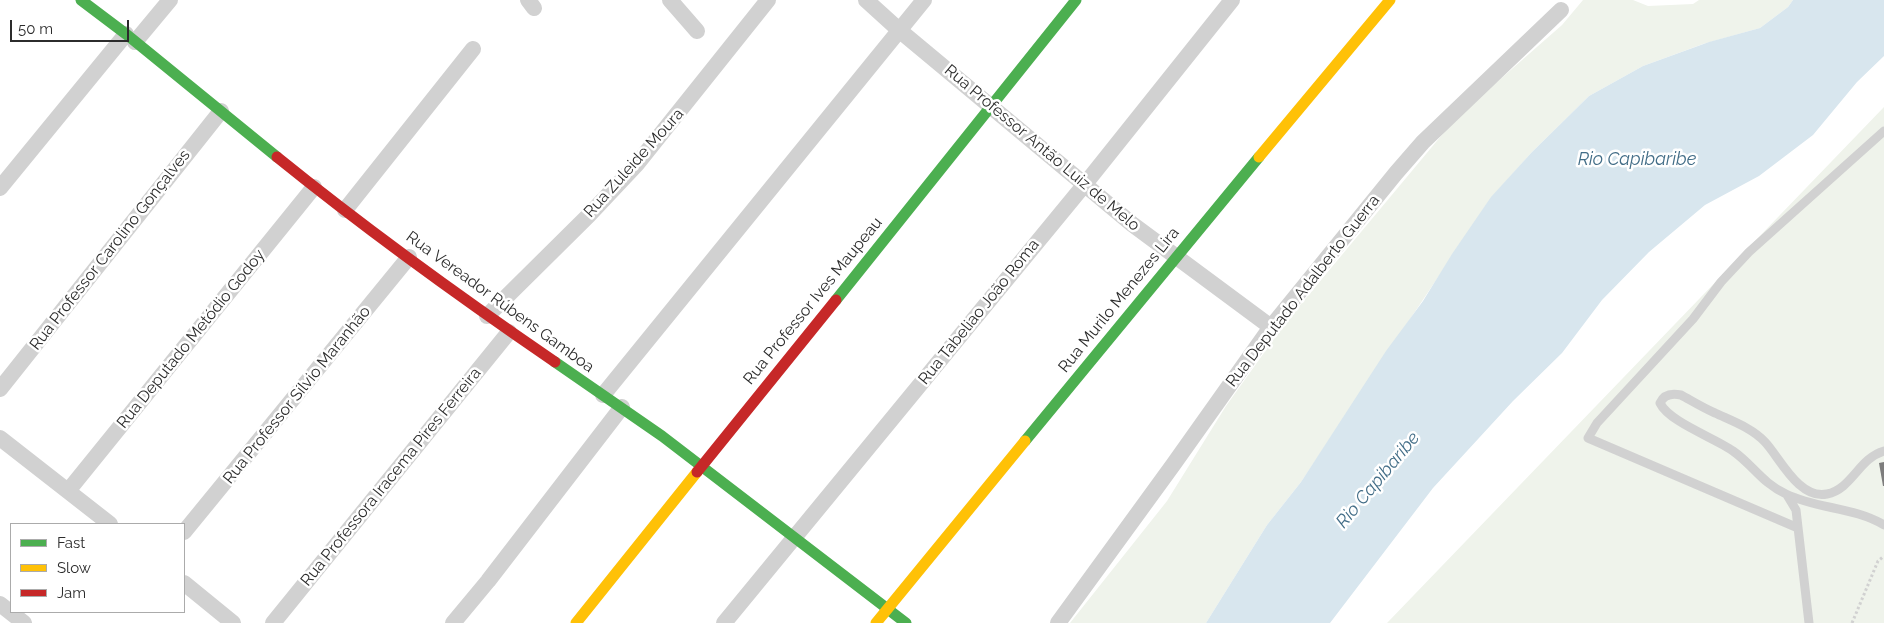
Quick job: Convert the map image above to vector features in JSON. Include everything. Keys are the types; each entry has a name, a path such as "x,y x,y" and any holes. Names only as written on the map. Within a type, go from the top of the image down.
{"street":[{"name":"Rua Vereador Rúbens Gamboa","path":"81,0 131,38 314,187 410,257 486,316 622,407 906,623"},
{"path":"0,188 131,38 170,0"},
{"path":"670,0 697,31"},
{"name":"Rua Zuleide Moura","path":"486,316 589,215 637,164 768,0"},
{"name":"Rua Professor Antão Luiz de Melo","path":"866,0 899,30 1132,224 1271,327"},
{"path":"604,395 924,0"},
{"name":"Rua Professor Ives Maupeau","path":"576,623 1076,0"},
{"name":"Rua Tabeliao João Roma","path":"724,623 1085,184 1232,0"},
{"name":"Rua Murilo Menezes Lira","path":"876,623 1176,257 1390,0"},
{"name":"Rua Deputado Adalberto Guerra","path":"1058,623 1174,465 1271,327 1396,173 1423,142 1560,10"},
{"path":"345,210 473,49"},
{"name":"Rua Professor Carolino Gonçalves","path":"0,389 221,111"},
{"name":"Rua Deputado Metódio Godoy","path":"68,491 314,187"},
{"name":"Rua Professor Sílvio Maranhão","path":"185,531 410,257"},
{"name":"Rua Professora Iracema Pires Ferreira","path":"273,623 509,332"},
{"path":"453,623 488,581 622,407"},
{"path":"0,438 109,523"},
{"path":"185,585 233,623"},
{"path":"0,604 10,612"},
{"path":"11,613 24,623"}],"lane":[{"path":"1798,528 1588,438 1596,423 1693,319 1721,282 1749,252 1884,131"},
{"path":"1884,451 1870,457 1852,477 1836,490 1826,494 1816,494 1805,489 1793,478 1765,442 1752,431 1681,395 1668,395 1661,401 1662,407 1667,412 1732,450 1760,477 1786,494 1808,502 1862,515 1884,525"},
{"path":"1786,494 1796,510 1809,623"}],"path":[{"path":"1852,623 1878,561 1884,556"}],"shaded area":[{"path":"1583,0 1633,0 1648,6 1693,4 1699,0 1793,0 1788,7 1760,28 1703,44 1643,66 1589,96 1532,152 1491,198 1301,482 1267,525 1206,623 1070,623 1167,501 1226,406 1286,322 1456,118 1562,25"},
{"path":"1884,107 1884,623 1387,623"}],"water":[{"name":"Rio Capibaribe","path":"1793,0 1884,0 1884,56 1857,82 1813,135 1759,176 1705,205 1649,252 1602,300 1562,353 1513,401 1433,488 1330,623 1206,623 1267,525 1301,482 1386,351 1423,301 1491,197 1532,152 1589,96 1643,66 1709,42 1760,28 1788,7"}],"building":[{"path":"1884,462 1884,486 1883,486 1879,463"}],"traffic: fast":[{"path":"81,0 126,34 277,157"},
{"path":"836,300 1076,0"},
{"path":"1025,441 1259,157"},
{"path":"555,362 662,436 906,623"}],"traffic: slow":[{"path":"1259,157 1390,0"},
{"path":"876,623 1025,441"},
{"path":"576,623 697,472"}],"traffic: jam":[{"path":"277,157 414,262 555,362"},
{"path":"697,472 836,300"}]}
